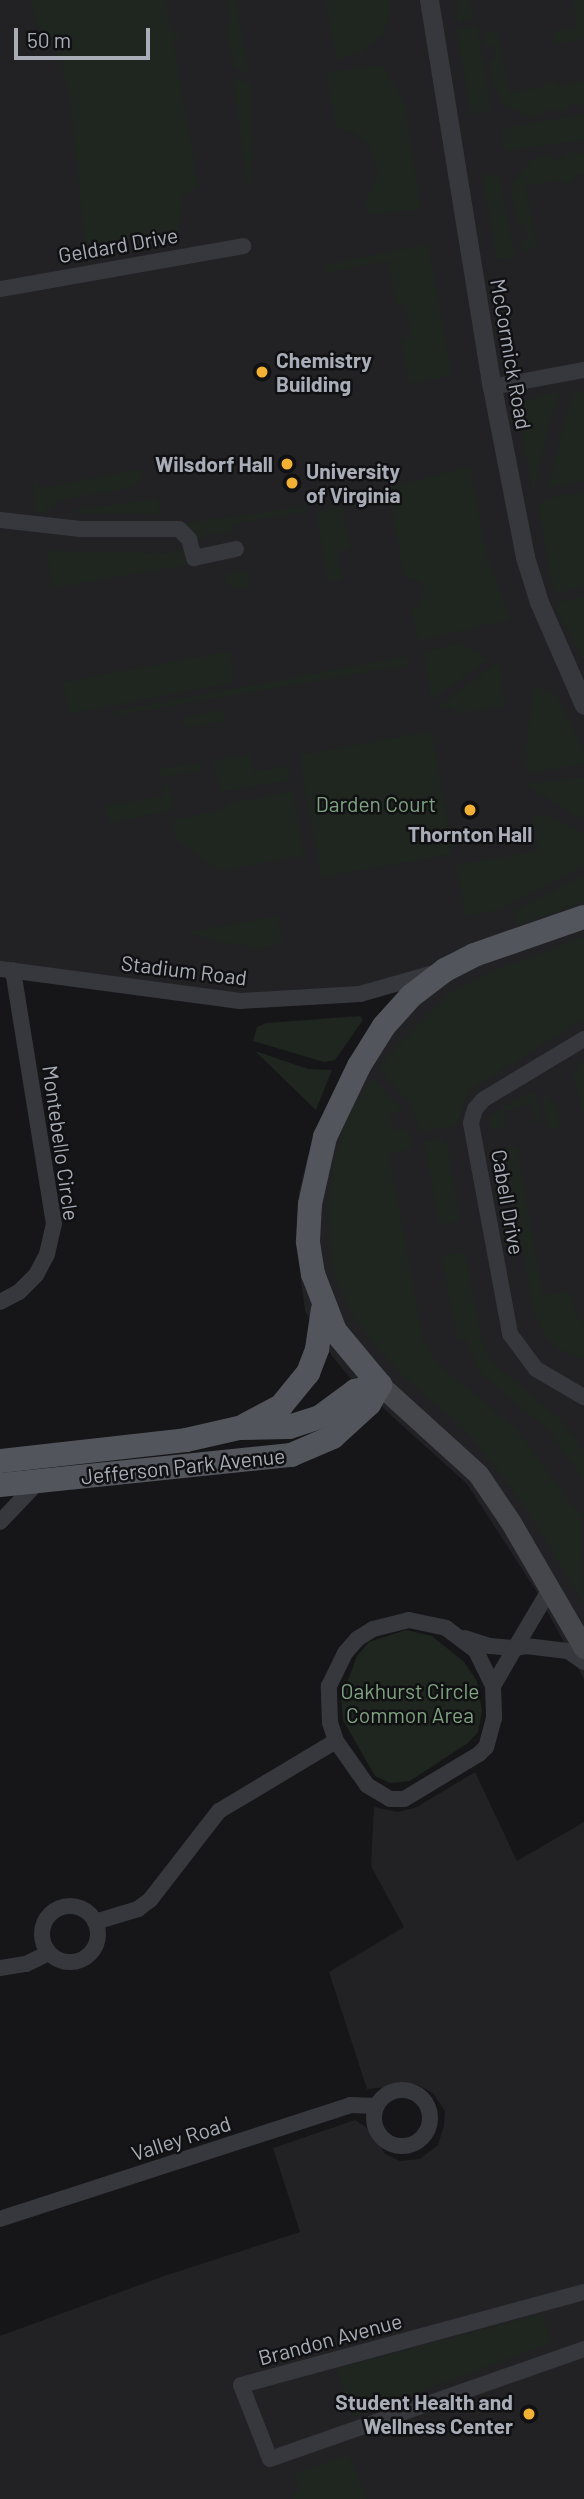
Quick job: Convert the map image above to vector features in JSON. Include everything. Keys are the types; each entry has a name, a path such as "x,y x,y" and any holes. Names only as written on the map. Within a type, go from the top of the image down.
{"main road":[{"path":"584,917 492,947 444,970 411,996 384,1026 359,1066 325,1138 310,1204 308,1241 313,1274 324,1309 354,1358 380,1385 471,1465 510,1521 584,1648"},
{"path":"239,1428 281,1406 298,1387 317,1349 324,1309"},
{"name":"Jefferson Park Avenue","path":"0,1461 186,1440 239,1428 289,1427 320,1417 355,1391 380,1385"},
{"name":"Jefferson Park Avenue","path":"0,1485 291,1455 333,1437 369,1404 380,1385"}],"street":[{"name":"McCormick Road","path":"429,0 492,387 525,557 543,614 584,705"},
{"name":"Geldard Drive","path":"0,289 243,246"},
{"path":"492,387 584,370"},
{"path":"0,520 80,529 179,529 189,539 194,558 236,549"},
{"name":"Stadium Road","path":"7,969 240,1001 360,994 444,970"},
{"name":"Montebello Circle","path":"0,1302 19,1292 36,1275 47,1254 54,1224 7,969"},
{"name":"Cabell Drive","path":"584,1039 484,1099 475,1109 471,1123 510,1334 536,1369 584,1397"},
{"path":"0,1522 39,1481"},
{"path":"493,1686 550,1589"},
{"path":"461,1637 486,1667 493,1686 494,1718 486,1746 404,1798 390,1799 367,1785 336,1741 330,1723 329,1686 340,1661 358,1639 373,1629 409,1620 437,1625 461,1637 490,1646 526,1646 568,1651 584,1662"},
{"path":"95,1922 138,1909 150,1900 219,1811 336,1741"},
{"path":"69,1906 80,1908 95,1922 98,1933 90,1954 69,1962 58,1960 49,1953 41,1933 50,1914 69,1906"},
{"path":"0,1968 26,1964 49,1953"},
{"name":"Valley Road","path":"0,2219 350,2105 376,2106"},
{"name":"Brandon Avenue","path":"584,2292 241,2385 270,2459 584,2348"}],"shaded area":[{"name":"University of Virginia","path":"0,0 584,0 584,1679 535,1589 467,1484 351,1379 332,1356 305,1311 296,1243 299,1192 308,1156 368,1060 414,1006 451,978 308,1002 0,967"},
{"path":"475,1772 517,1861 584,1822 584,2499 0,2499 0,2336 164,2276 300,2232 273,2148 355,2120 369,2129 385,2154 400,2161 420,2159 438,2145 445,2111 433,2093 416,2084 367,2089 329,1972 404,1927 371,1866 374,1807 398,1812 417,1807"}],"green space":[{"path":"31,0 166,0 171,31 179,30 180,36 173,38 198,185 182,197 179,231 85,245 69,93 61,62 37,26"},
{"path":"227,0 236,0 249,75 234,67 226,27 230,26"},
{"path":"325,0 390,0 389,19 383,33 363,51 337,60"},
{"path":"456,0 470,0 474,20 457,23"},
{"path":"572,0 584,0 584,39 556,44 554,31 577,27"},
{"path":"477,26 491,111 471,114 456,29"},
{"path":"498,31 509,93 543,87 543,83 556,81 557,86 584,81 584,106 581,103 569,105 568,109 555,112 554,108 542,111 542,116 531,117 505,105 494,89 489,60 495,59 494,45 486,46 485,33"},
{"path":"381,65 404,100 421,209 370,215 363,203 371,192 377,172 374,156 365,141 352,132 336,128 326,73"},
{"path":"236,77 251,84 252,183 247,182 233,81"},
{"path":"584,114 584,140 504,151 501,132 504,128"},
{"path":"578,150 579,154 584,153 584,175 574,176 575,182 562,184 561,180 526,186 537,248 522,251 520,241 528,239 525,224 518,225 511,189 513,182 532,159 551,155 552,159 564,157 564,153"},
{"path":"499,173 515,257 497,260 482,177"},
{"path":"428,244 452,375 409,384 401,341 406,335 412,339 405,303 400,306 395,301 388,261 325,273 324,265"},
{"path":"584,391 584,481 547,488 570,402 575,394"},
{"path":"560,392 549,425 533,493 518,409 524,400"},
{"path":"470,466 486,553 510,619 418,641 411,610 420,605 424,587 420,581 404,576 388,488"},
{"path":"141,469 142,478 133,487 61,500 42,513 35,512 33,484 37,483 38,489"},
{"path":"584,492 584,587 560,593 553,590 538,508 547,498"},
{"path":"158,498 160,514 72,513 77,510"},
{"path":"308,506 308,511 233,524 233,532 197,538 185,523"},
{"path":"342,506 350,549 338,552 342,580 328,582 316,512"},
{"path":"184,550 187,565 52,588 47,551 168,553"},
{"path":"247,570 250,588 236,589 226,583 225,574"},
{"path":"584,597 584,661 556,611 558,602"},
{"path":"460,643 489,659 435,697 430,694 424,652"},
{"path":"230,651 234,682 69,714 63,682"},
{"path":"407,656 409,663 403,666 113,716 115,711"},
{"path":"495,664 500,666 505,705 455,714 453,707 435,710"},
{"path":"534,685 550,694 555,693 584,750 584,764 527,773 526,749"},
{"path":"223,710 225,721 184,728 182,718"},
{"name":"Darden Court","path":"432,731 453,854 321,877 299,755"},
{"path":"250,754 253,772 288,766 291,780 220,792 213,760"},
{"path":"202,762 203,770 161,777 159,769"},
{"path":"584,777 584,821 529,787 529,784"},
{"path":"169,785 174,810 108,823 105,806 164,796 162,786"},
{"path":"293,791 304,855 220,871 176,840 173,820 218,811 230,803"},
{"path":"545,815 584,833 584,866 499,910 466,916 455,865 538,851 532,818"},
{"path":"584,875 584,902 518,925 514,911"},
{"path":"278,916 283,943 259,949 212,940 188,932"},
{"path":"584,937 584,1019 468,1092 457,1125 420,1132 411,1105 378,1068 448,994 490,972"},
{"path":"360,1016 363,1020 335,1060 324,1062 253,1041 257,1027 266,1023"},
{"path":"255,1051 308,1069 332,1070 316,1110"},
{"path":"584,1061 584,1116 573,1072"},
{"path":"372,1077 403,1111 390,1114 393,1131 409,1129 412,1149 389,1154 423,1339 438,1365 516,1428 573,1507 584,1514 581,1522 584,1604 528,1511 493,1464 464,1429 401,1374 380,1350 355,1319 336,1280 329,1242 328,1202 334,1162 348,1116"},
{"path":"530,1093 536,1094 541,1123 537,1124 532,1104 504,1110 505,1127 490,1129 490,1118 495,1112"},
{"path":"546,1095 558,1111 560,1127 548,1128 542,1097"},
{"path":"441,1139 447,1143 460,1222 439,1225 424,1142"},
{"path":"517,1146 543,1295 571,1292 576,1315 584,1324 584,1359 559,1349 547,1338 534,1314 505,1148"},
{"path":"465,1252 482,1342 491,1361 565,1424 584,1451 584,1480 548,1430 479,1372 466,1339 458,1341 441,1256"},
{"name":"Oakhurst Circle Common Area","path":"406,1630 432,1636 464,1662 477,1681 482,1711 478,1732 468,1743 410,1781 390,1783 375,1776 343,1720 341,1699 357,1656 369,1642"},
{"path":"542,2314 552,2342 353,2417 336,2369"},
{"path":"349,2454 367,2499 292,2499 291,2493 299,2490 293,2475"}],"place":[{"name":"Chemistry Building","path":"262,372"},
{"name":"Wilsdorf Hall","path":"287,464"},
{"name":"University of Virginia","path":"292,483"},
{"name":"Thornton Hall","path":"470,810"},
{"name":"Student Health and Wellness Center","path":"529,2414"}]}
